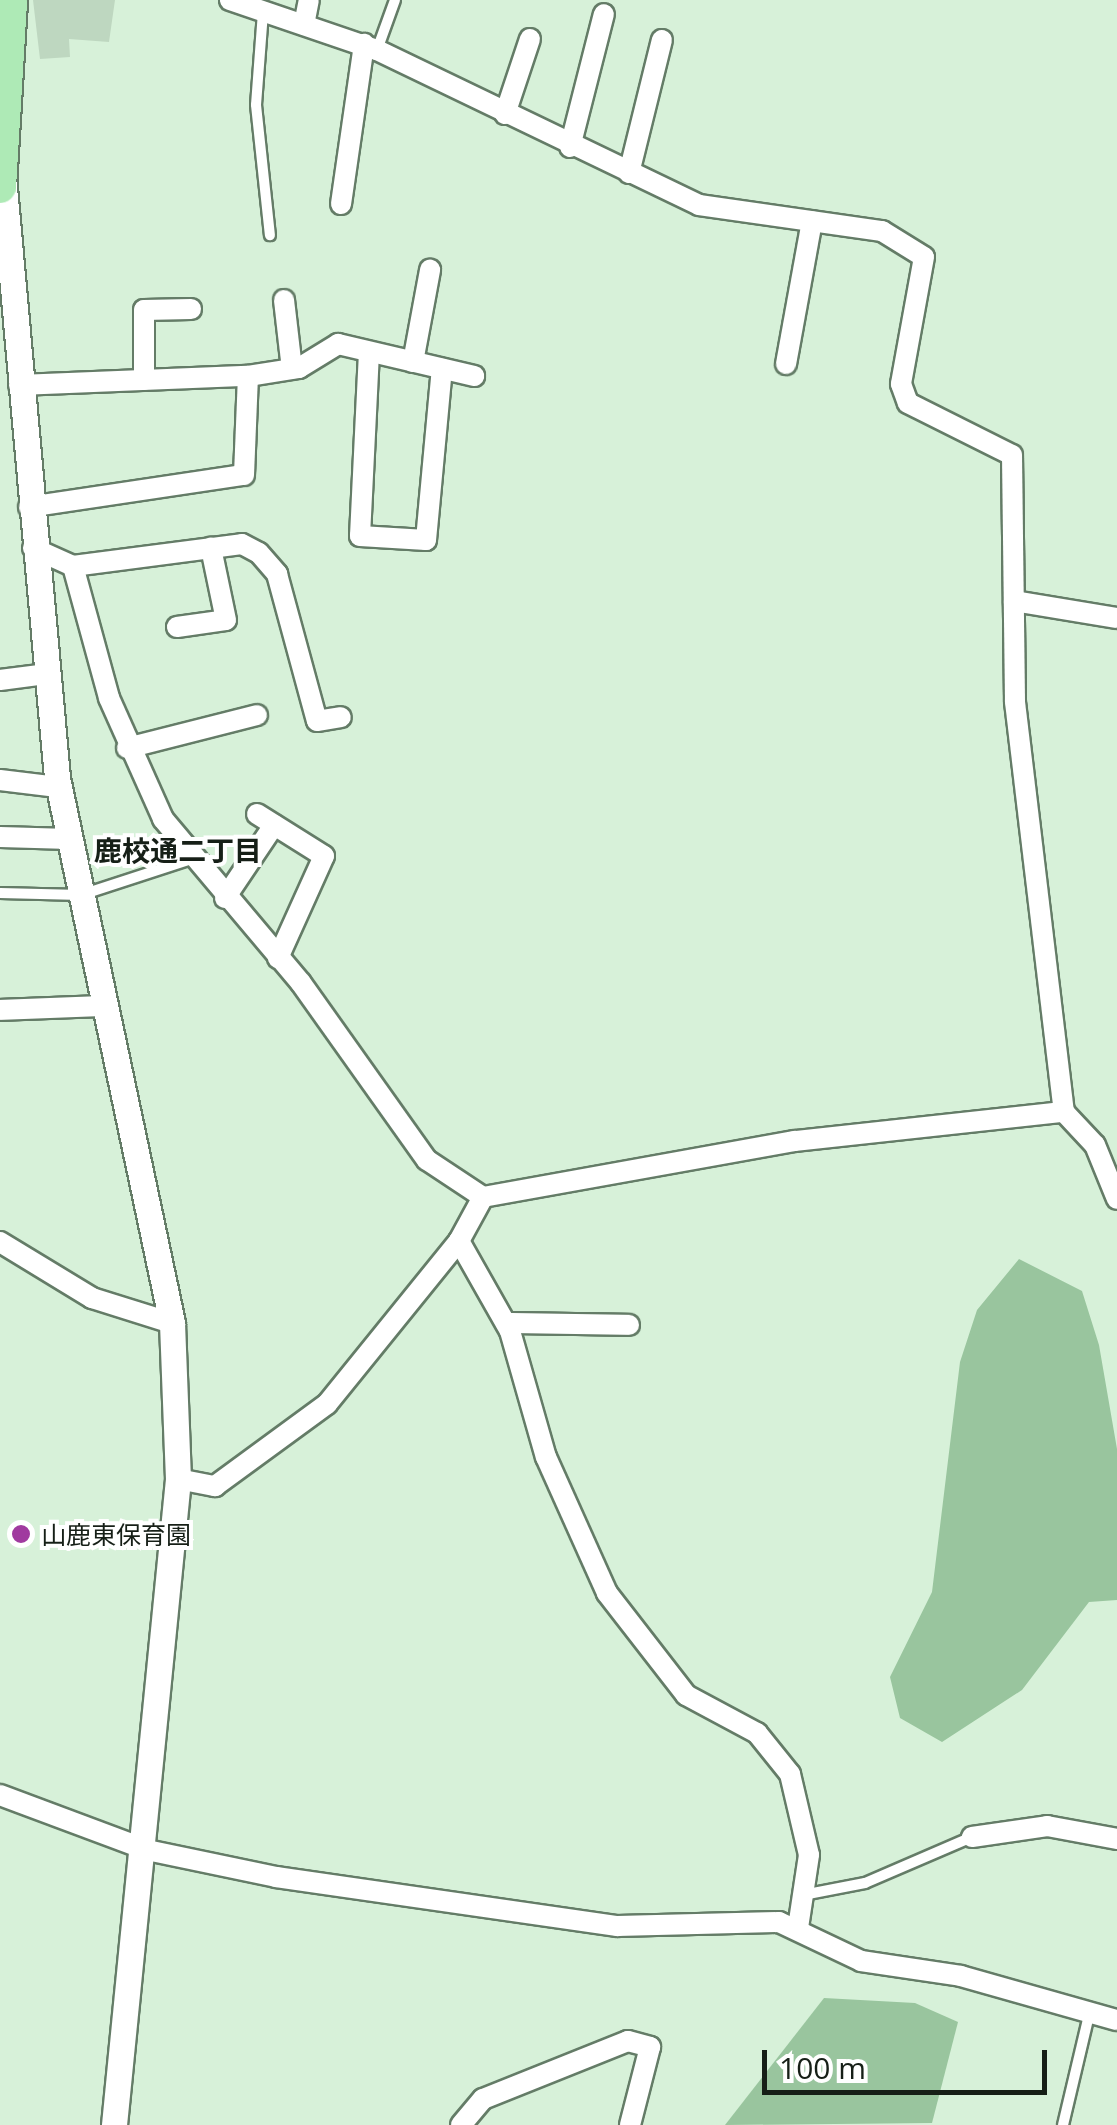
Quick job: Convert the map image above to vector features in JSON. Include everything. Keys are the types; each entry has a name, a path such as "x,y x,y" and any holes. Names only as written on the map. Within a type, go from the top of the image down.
{"highway":[{"path":"2,182 10,0"}],"street":[{"path":"230,0 371,47 699,205 907,239 924,257 901,384 908,403 1012,455 1015,702 1064,1112 1095,1145 1117,1199"},
{"path":"304,25 309,0"},
{"path":"570,146 604,14"},
{"path":"505,114 530,39"},
{"path":"629,173 662,40"},
{"path":"341,204 371,47"},
{"path":"2,182 13,219 4,276 12,380 30,507 58,787 172,1322 178,1479 147,1850 114,2125"},
{"path":"786,364 812,221"},
{"path":"413,362 430,270"},
{"path":"284,300 292,369"},
{"path":"144,380 144,310 191,309"},
{"path":"12,380 248,376 292,369 326,346 474,376"},
{"path":"369,352 360,536 426,540 442,369"},
{"path":"30,507 244,475 248,376"},
{"path":"33,548 73,566 242,544 277,574 317,721 341,717"},
{"path":"178,627 226,620 210,548"},
{"path":"73,566 127,748 192,859 278,958 427,1160 483,1197 795,1141 1064,1112"},
{"path":"1014,601 1117,618"},
{"path":"0,680 46,674"},
{"path":"127,748 257,715"},
{"path":"0,780 58,787"},
{"path":"225,898 266,820 324,856 278,958"},
{"path":"0,837 70,839"},
{"path":"0,1010 105,1006"},
{"path":"178,1479 216,1486 327,1404 459,1241 483,1197"},
{"path":"459,1241 506,1323 546,1456 607,1593 686,1695 757,1733 790,1774 809,1855 808,1894 798,1928"},
{"path":"0,1242 92,1298 172,1322"},
{"path":"506,1323 629,1326"},
{"path":"0,1795 147,1850 617,1926 798,1928 861,1960 961,1976 1088,2015 1117,2020"},
{"path":"972,1837 1047,1826 1117,1840"},
{"path":"460,2125 483,2099 628,2041 650,2047 630,2125"}],"lane":[{"path":"371,47 394,0"},
{"path":"263,12 256,105 270,235"},
{"path":"0,893 82,896 192,859"},
{"path":"808,1894 865,1883 972,1837"},
{"path":"1063,2125 1088,2015"}],"green space":[{"path":"1019,1259 1082,1291 1099,1345 1117,1449 1117,1600 1089,1602 1022,1690 942,1742 900,1718 890,1677 932,1592 960,1362 977,1310"},
{"path":"824,1998 915,2003 958,2022 932,2123 725,2125"}],"building":[{"path":"33,0 115,0 109,42 69,39 70,57 40,59"}],"place":[{"name":"山鹿東保育園","path":"21,1534"}],"district":[{"name":"鹿校通二丁目","path":"178,850"}]}
